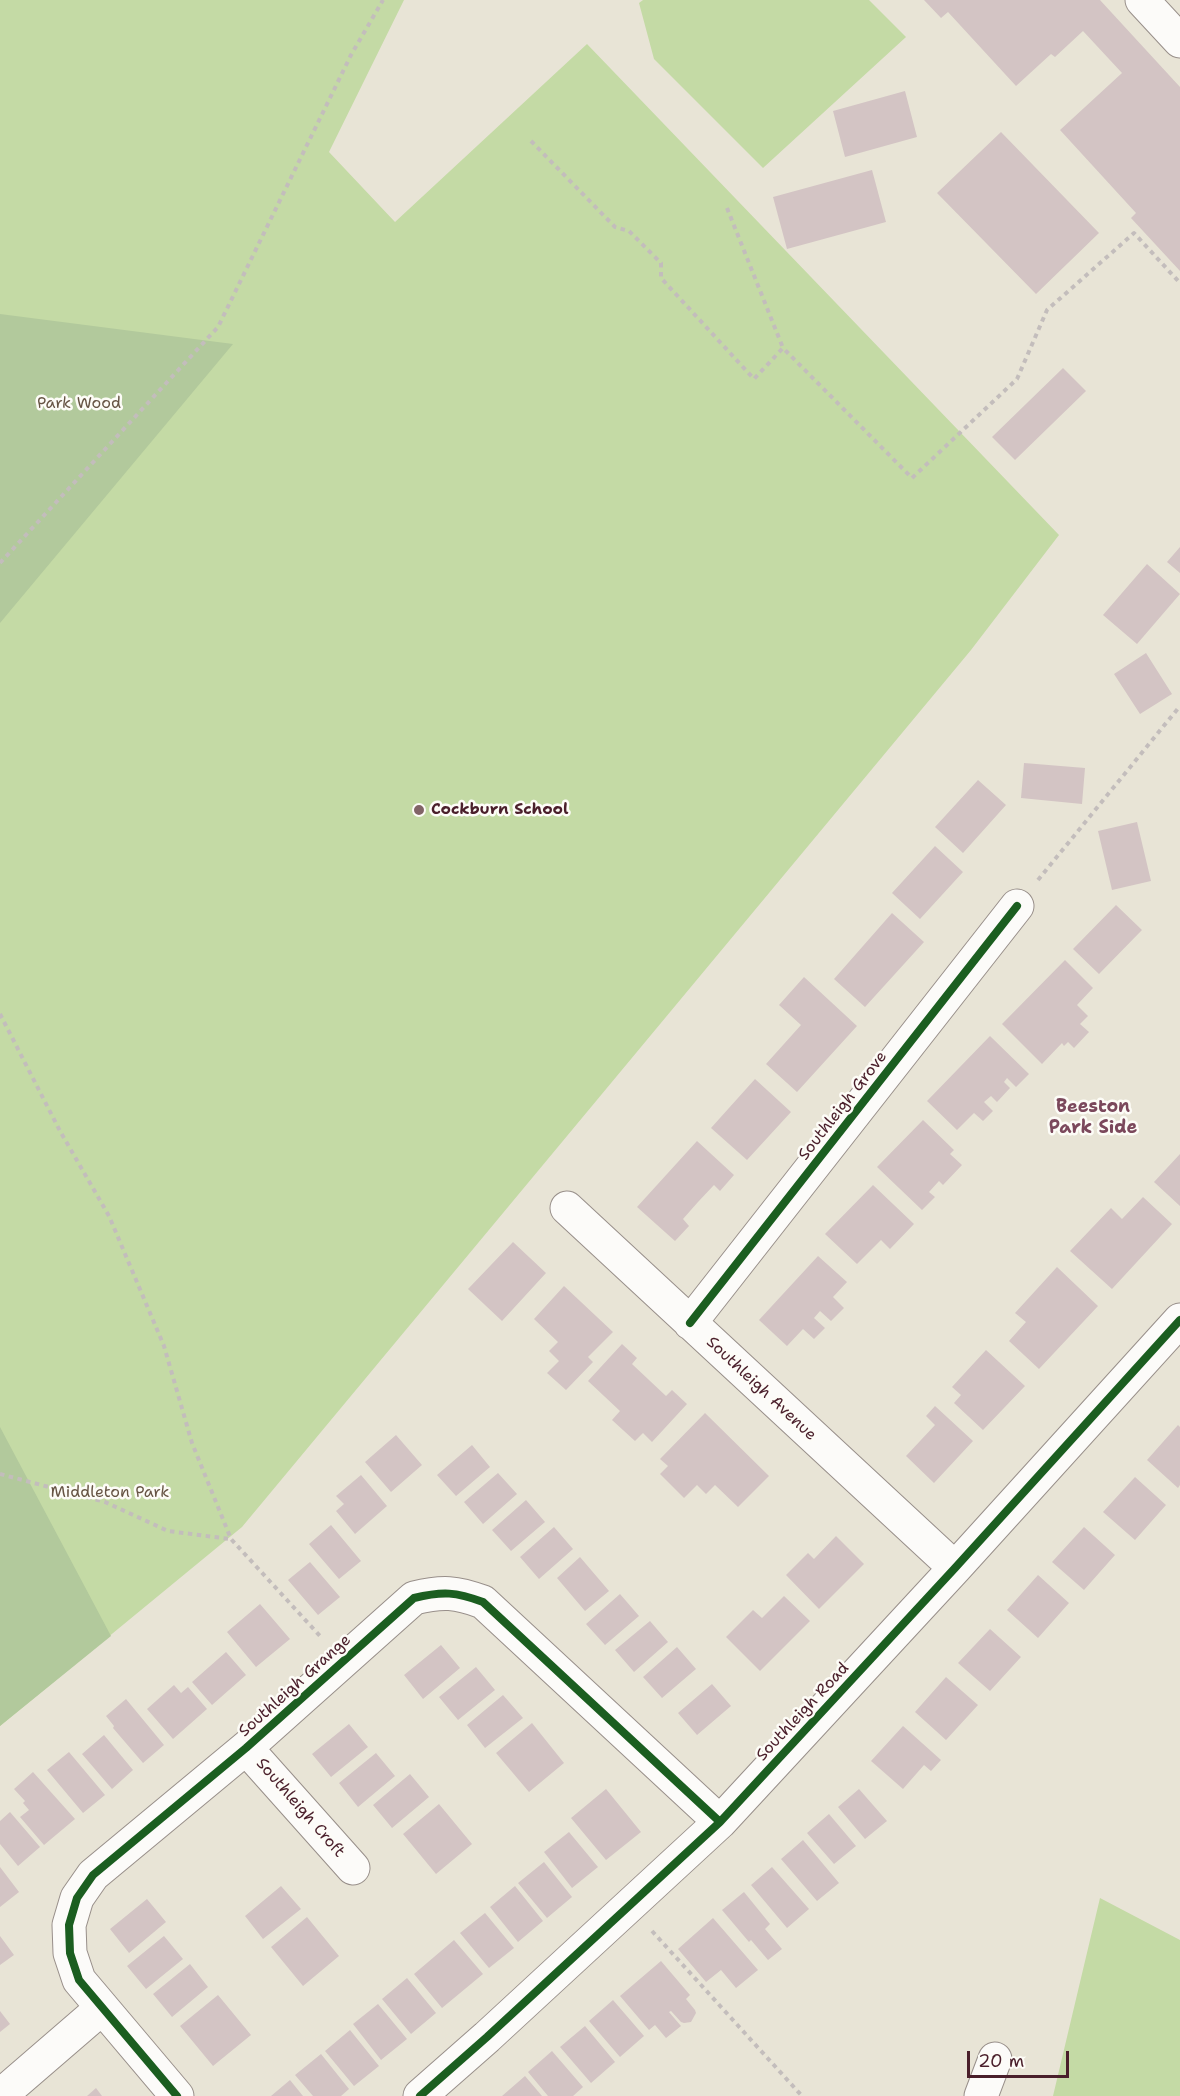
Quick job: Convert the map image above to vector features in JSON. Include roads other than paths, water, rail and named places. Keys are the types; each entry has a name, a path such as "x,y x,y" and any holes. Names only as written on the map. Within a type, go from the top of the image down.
{"street":[{"path":"1142,0 1180,40"},
{"name":"Southleigh Grove","path":"690,1323 1017,906"},
{"name":"Southleigh Avenue","path":"567,1208 955,1568"},
{"name":"Southleigh Road","path":"420,2096 720,1822 1180,1320"},
{"name":"Southleigh Grange","path":"177,2096 79,1980 69,1953 69,1925 77,1898 93,1875 246,1748 414,1598 437,1592 461,1594 483,1602 720,1822"},
{"name":"Southleigh Croft","path":"246,1748 353,1868"},
{"path":"0,2096 102,2008"},
{"path":"981,2096 995,2059"}],"place":[{"name":"Cockburn School","path":"419,810"}],"district":[{"name":"Beeston Park Side","path":"1093,1117"}],"park label":[{"name":"Park Wood","path":"79,404"},
{"name":"Middleton Park","path":"110,1493"}]}
